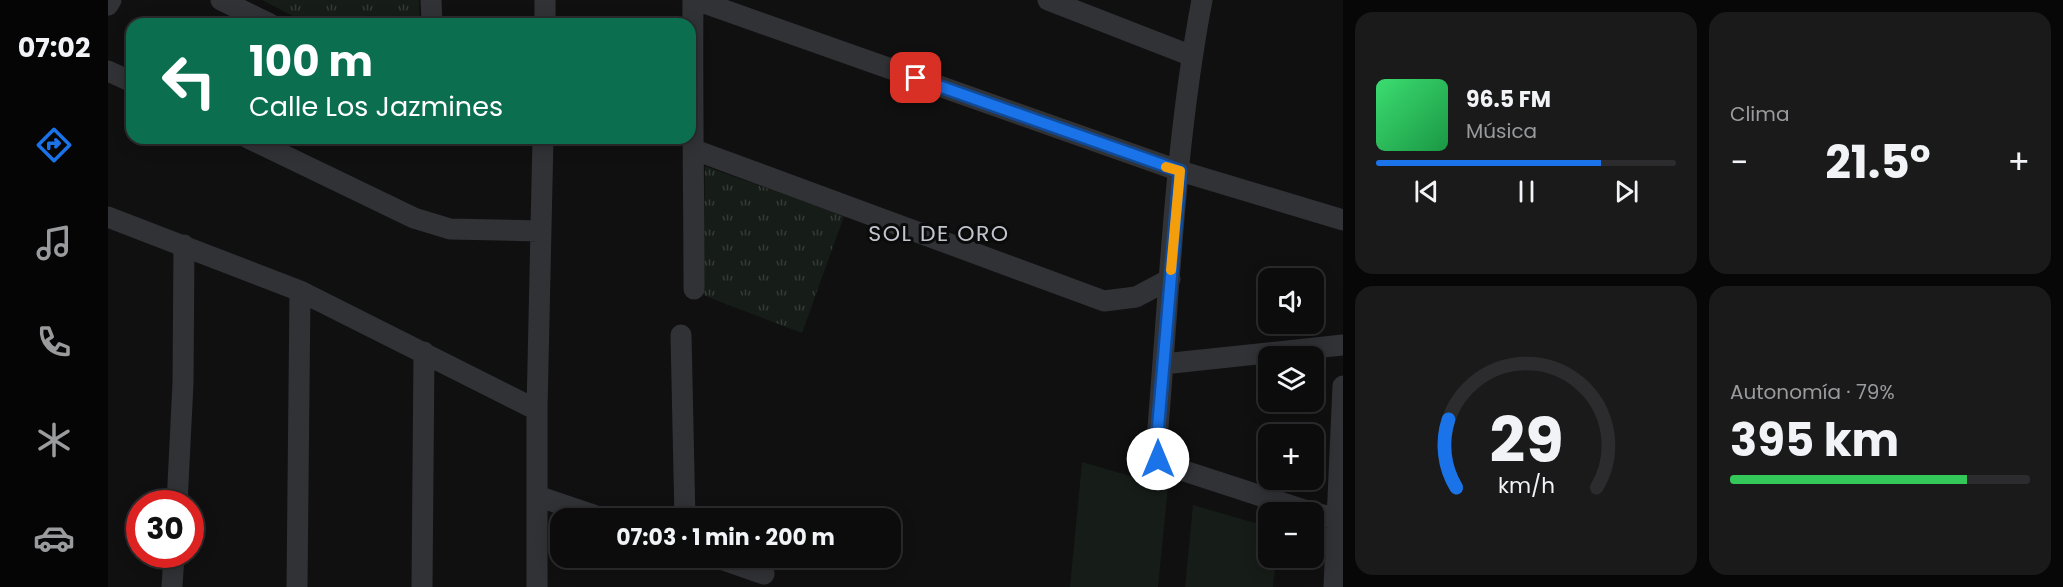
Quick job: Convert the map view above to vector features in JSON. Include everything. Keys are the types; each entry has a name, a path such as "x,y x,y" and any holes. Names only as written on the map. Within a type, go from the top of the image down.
{"street":[{"path":"108,5 111,0"},
{"path":"431,0 432,18"},
{"path":"545,0 545,18"},
{"path":"694,18 695,0 1180,171 1343,220"},
{"path":"1048,0 1192,56"},
{"path":"1202,0 1192,56 1180,171 1156,451 1158,459 1166,465 1337,519"},
{"path":"232,8 256,18"},
{"path":"108,70 126,79"},
{"path":"261,144 423,221 450,229 541,231"},
{"path":"537,587 537,410 543,144"},
{"path":"694,144 694,289"},
{"path":"695,150 1104,301 1136,297 1170,279"},
{"path":"108,217 300,291 537,410"},
{"path":"178,490 183,383 184,245"},
{"path":"297,587 300,291"},
{"path":"681,335 685,508"},
{"path":"1163,364 1343,345"},
{"path":"422,587 424,352"},
{"path":"1334,587 1343,386"},
{"path":"537,496 572,508"},
{"path":"172,587 173,568"},
{"path":"747,568 764,574"}],"green space":[{"path":"262,0 419,0 420,18 296,18"},
{"path":"705,166 844,216 802,333 703,295"},
{"path":"1082,462 1168,487 1158,587 1070,587"},
{"path":"1193,505 1258,524 1258,568 1275,568 1273,587 1185,587"}],"slow traffic":[{"path":"1166,167 1180,171 1171,270"}],"district":[{"name":"SOL DE ORO","path":"939,233"}],"route":[{"path":"916,78 1180,171 1156,451 1158,459"}]}
